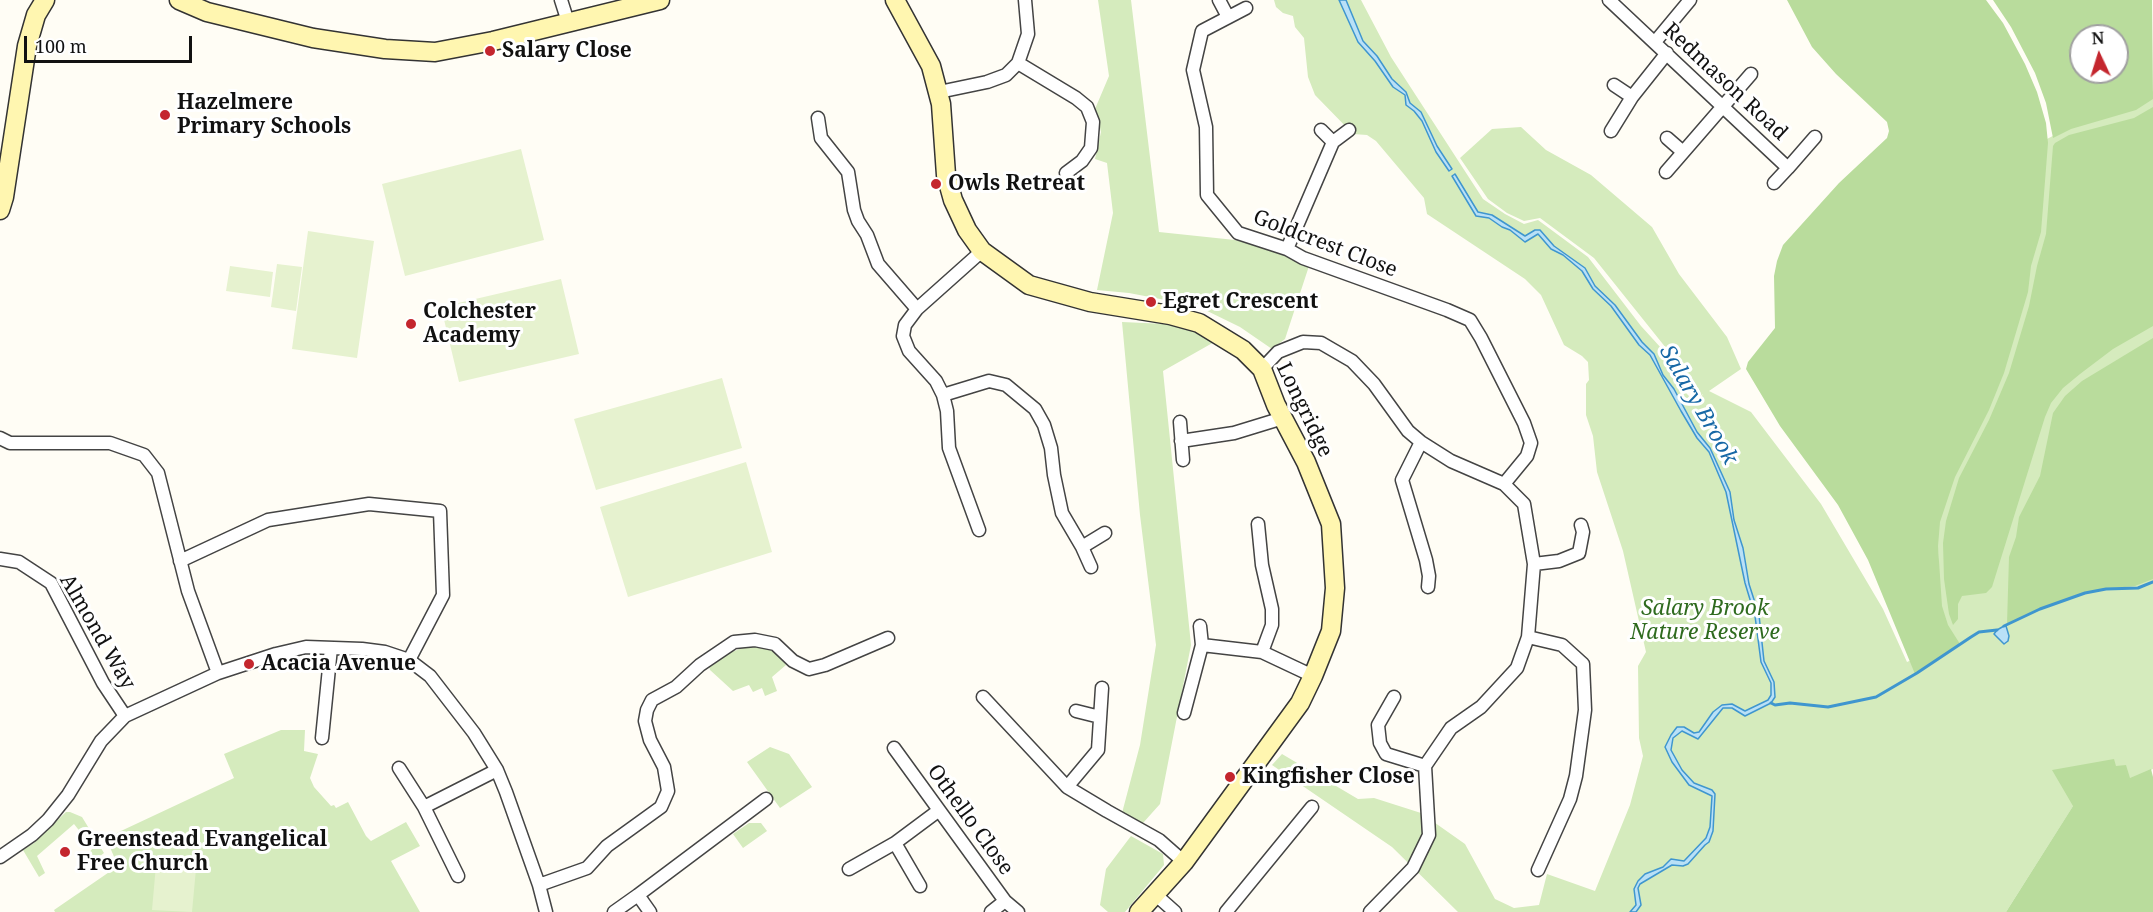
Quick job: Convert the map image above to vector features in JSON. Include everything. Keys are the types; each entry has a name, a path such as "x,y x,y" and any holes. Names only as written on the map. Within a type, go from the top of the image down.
{"street":[{"path":"0,210 4,197 27,46 36,15 45,0"},
{"path":"179,0 207,12 313,38 385,49 418,51 452,50 660,0"},
{"path":"561,0 568,22"},
{"name":"Longridge","path":"895,0 931,66 939,92 948,184 967,230 982,251 1029,285 1090,302 1170,315 1198,323 1244,350 1262,369 1283,418 1306,462 1331,524 1335,588 1330,631 1300,703 1184,862 1139,912"},
{"path":"939,92 987,82 1006,75 1018,63 1028,34 1025,0"},
{"path":"1219,0 1228,17"},
{"name":"Redmason Road","path":"1609,0 1788,168"},
{"path":"1655,42 1690,0"},
{"name":"Goldcrest Close","path":"1246,8 1202,31 1193,70 1206,128 1207,195 1238,233 1287,249 1303,258 1470,320 1482,338 1524,423 1531,443 1527,456 1504,484"},
{"path":"1611,131 1632,97 1667,53"},
{"path":"1018,63 1087,107 1093,122 1091,148 1082,161 1066,173"},
{"path":"1666,172 1751,74"},
{"path":"1614,85 1632,97"},
{"path":"818,118 820,138 848,172 854,210 878,264 917,309"},
{"path":"1321,130 1333,142"},
{"path":"1287,249 1333,142 1349,130"},
{"name":"Redmason Road","path":"1774,183 1815,137"},
{"path":"1667,138 1683,152"},
{"path":"979,530 949,448 947,411 943,395 936,381 905,345 903,336 905,325 917,309 982,251"},
{"path":"1262,369 1278,352 1303,342 1321,343 1353,361 1374,384 1408,431 1421,442 1451,461 1504,484 1524,504 1534,564 1528,637 1517,668 1481,707 1451,728 1425,766 1429,835 1413,867 1370,912"},
{"path":"943,395 989,381 1006,386 1035,410 1044,426 1051,448 1062,513 1082,547 1090,567"},
{"path":"1181,441 1234,433 1283,418"},
{"path":"1180,422 1183,460"},
{"path":"0,438 10,442 110,443 144,455 158,473 188,591 218,673"},
{"path":"1421,442 1402,480 1426,560 1428,586"},
{"path":"180,561 268,520 369,504 440,511 443,595 409,660"},
{"path":"1258,524 1262,565 1272,609 1272,625 1262,652"},
{"path":"1534,564 1559,561 1580,553 1583,531 1581,525"},
{"path":"1082,547 1105,533"},
{"name":"Almond Way","path":"0,559 19,562 51,583 103,683 125,716"},
{"path":"1184,713 1202,645 1200,626"},
{"path":"1528,637 1562,645 1583,664 1585,710 1580,756 1570,799 1538,870"},
{"path":"539,885 587,868 607,846 661,807 668,791 664,767 650,740 645,721 647,710 652,700 676,687 700,665 734,642 755,640 776,644 793,661 809,669 825,665 888,638"},
{"path":"1202,645 1262,652 1313,676"},
{"path":"0,857 32,835 48,820 68,795 101,741 125,716 218,673 276,654 306,647 362,649 385,652 409,660 430,676 455,706 496,770 539,885 546,912"},
{"path":"322,738 332,648"},
{"path":"1067,787 1098,750 1101,688"},
{"path":"983,697 1067,787 1159,840 1184,862"},
{"path":"1394,697 1378,725 1380,743 1386,754 1425,766"},
{"path":"1076,711 1100,717"},
{"name":"Othello Close","path":"894,748 1005,902 1018,912"},
{"path":"399,768 424,807 458,876"},
{"path":"424,807 496,770"},
{"path":"614,912 766,799"},
{"path":"1226,912 1312,807"},
{"path":"849,869 895,843 938,811"},
{"path":"895,843 921,886"},
{"path":"638,895 650,912"},
{"path":"1156,895 1175,912"},
{"path":"991,912 1005,902"}],"green space":[{"path":"1098,0 1131,0 1159,232 1235,240 1288,255 1309,266 1285,339 1272,349 1240,327 1197,306 1129,293 1097,290 1113,213 1107,163 1095,159 1101,132 1095,109 1109,76"},
{"name":"Salary Brook Nature Reserve","path":"1274,0 1361,0 1391,57 1483,199 1524,224 1538,220 1588,257 1641,326 1662,349 1686,393 1697,404 1703,394 1696,399 1666,348 1594,258 1540,218 1524,221 1507,213 1488,199 1460,158 1492,129 1521,127 1546,150 1591,175 1652,227 1679,274 1727,337 1741,369 1709,391 1751,412 1821,504 1883,609 1907,662 1951,642 1941,625 1937,523 2043,141 2088,118 2153,91 2153,769 2075,803 2006,912 1458,912 1392,847 1272,765 1282,754 1358,799 1374,798 1421,813 1465,844 1495,899 1514,908 1539,905 1547,874 1595,891 1630,805 1643,756 1639,738 1638,666 1646,652 1623,551 1597,472 1593,436 1586,415 1588,362 1564,345 1541,295 1525,279 1427,214 1424,198 1376,141 1367,135 1353,134 1315,95 1308,77 1304,38 1295,27 1293,16 1283,13 1276,7"},
{"path":"1787,0 1986,0 2003,23 2025,64 2037,92 2046,123 2048,143 2041,232 2031,266 2028,292 2004,373 1989,410 1955,477 1940,522 1938,546 1942,606 1948,625 1960,644 1915,674 1868,560 1838,505 1780,426 1746,369 1748,362 1775,328 1774,276 1783,245 1839,183 1887,138 1889,131 1887,122 1836,74 1812,47"},
{"path":"1993,0 2152,0 2153,99 2136,110 2071,129 2053,138 2046,103 2035,73 2011,27"},
{"path":"2153,107 2153,326 2113,349 2063,388 2051,403 1992,587 1986,593 1962,596 1958,604 1958,619 1953,625 1949,614 1944,579 1943,543 1946,521 1959,478 1989,420 2009,373 2029,306 2046,234 2053,146 2069,135 2134,118"},
{"path":"521,149 544,240 405,276 382,184"},
{"path":"308,231 374,241 357,358 292,349"},
{"path":"277,264 302,267 296,311 271,307"},
{"path":"230,266 273,272 270,297 226,291"},
{"path":"561,279 579,354 459,382 441,307"},
{"path":"1122,322 1166,324 1203,334 1216,341 1163,371 1191,645 1160,804 1143,823 1122,813 1140,745 1156,645 1140,515"},
{"path":"2153,338 2153,579 2135,586 2103,589 2069,598 2007,624 2009,557 2016,537 2019,517 2040,476 2053,413 2065,396 2082,381"},
{"path":"722,378 742,448 596,490 574,419"},
{"path":"746,462 772,552 628,597 600,507"},
{"path":"748,646 768,648 777,652 786,665 772,677 777,691 765,696 762,688 753,692 749,685 733,691 710,670 709,666 726,654"},
{"path":"281,730 305,730 304,751 318,754 310,778 314,787 331,806 334,805 336,808 348,802 371,841 406,822 420,846 391,861 420,912 55,912 54,910 118,866 106,838 234,778 224,754"},
{"path":"770,747 789,754 812,787 780,808 747,762"},
{"path":"2114,759 2116,766 2126,765 2130,778 2151,769 2153,777 2153,912 2006,912 2073,806 2052,770"},
{"path":"66,812 82,817 104,853 91,863 86,856 93,848 74,824 37,856 45,873 39,877 23,850 34,843"},
{"path":"749,823 761,823 767,831 743,848 733,834"},
{"path":"1131,836 1163,854 1164,865 1125,912 1108,912 1100,905 1106,869"},
{"path":"156,865 196,869 192,912 152,910"}],"water":[{"path":"1339,0 1346,0 1363,41 1377,56 1392,79 1406,92 1410,103 1421,112 1437,146 1452,169 1449,171 1436,152 1422,121 1406,105 1405,95 1393,87 1358,42"},
{"path":"1455,174 1478,212 1492,215 1525,236 1535,230 1540,230 1554,246 1585,268 1595,286 1615,305 1642,342 1654,354 1663,375 1674,389 1697,432 1710,448 1730,492 1749,584 1759,615 1764,661 1774,682 1775,697 1771,703 1745,716 1732,708 1723,708 1698,739 1682,731 1673,738 1671,750 1682,770 1694,783 1712,790 1715,794 1713,831 1709,842 1688,864 1672,865 1640,884 1638,888 1641,905 1636,912 1630,912 1636,905 1634,889 1638,881 1645,874 1663,867 1671,859 1684,861 1706,838 1710,827 1712,796 1689,785 1672,762 1665,747 1671,735 1677,727 1684,727 1694,733 1699,732 1713,712 1722,705 1732,704 1745,711 1768,700 1771,695 1771,683 1761,662 1755,616 1745,583 1726,492 1709,452 1697,438 1650,355 1639,345 1611,306 1593,289 1582,271 1563,255 1551,249 1538,234 1525,242 1489,218 1476,216 1452,176"},
{"path":"2004,626 2009,636 2008,641 2004,644 1994,634"}],"waterway":[{"path":"2004,626 2040,609 2085,593 2106,589 2138,588 2153,582"},
{"path":"1771,703 1828,707 1876,697 1979,632 1997,630"}],"place":[{"name":"Salary Close","path":"490,51"},
{"name":"Hazelmere Primary Schools","path":"165,115"},
{"name":"Owls Retreat","path":"936,184"},
{"name":"Egret Crescent","path":"1151,302"},
{"name":"Colchester Academy","path":"411,324"},
{"name":"Acacia Avenue","path":"249,664"},
{"name":"Kingfisher Close","path":"1230,777"},
{"name":"Greenstead Evangelical Free Church","path":"65,852"}],"water label":[{"name":"Salary Brook","path":"1698,405"}]}
